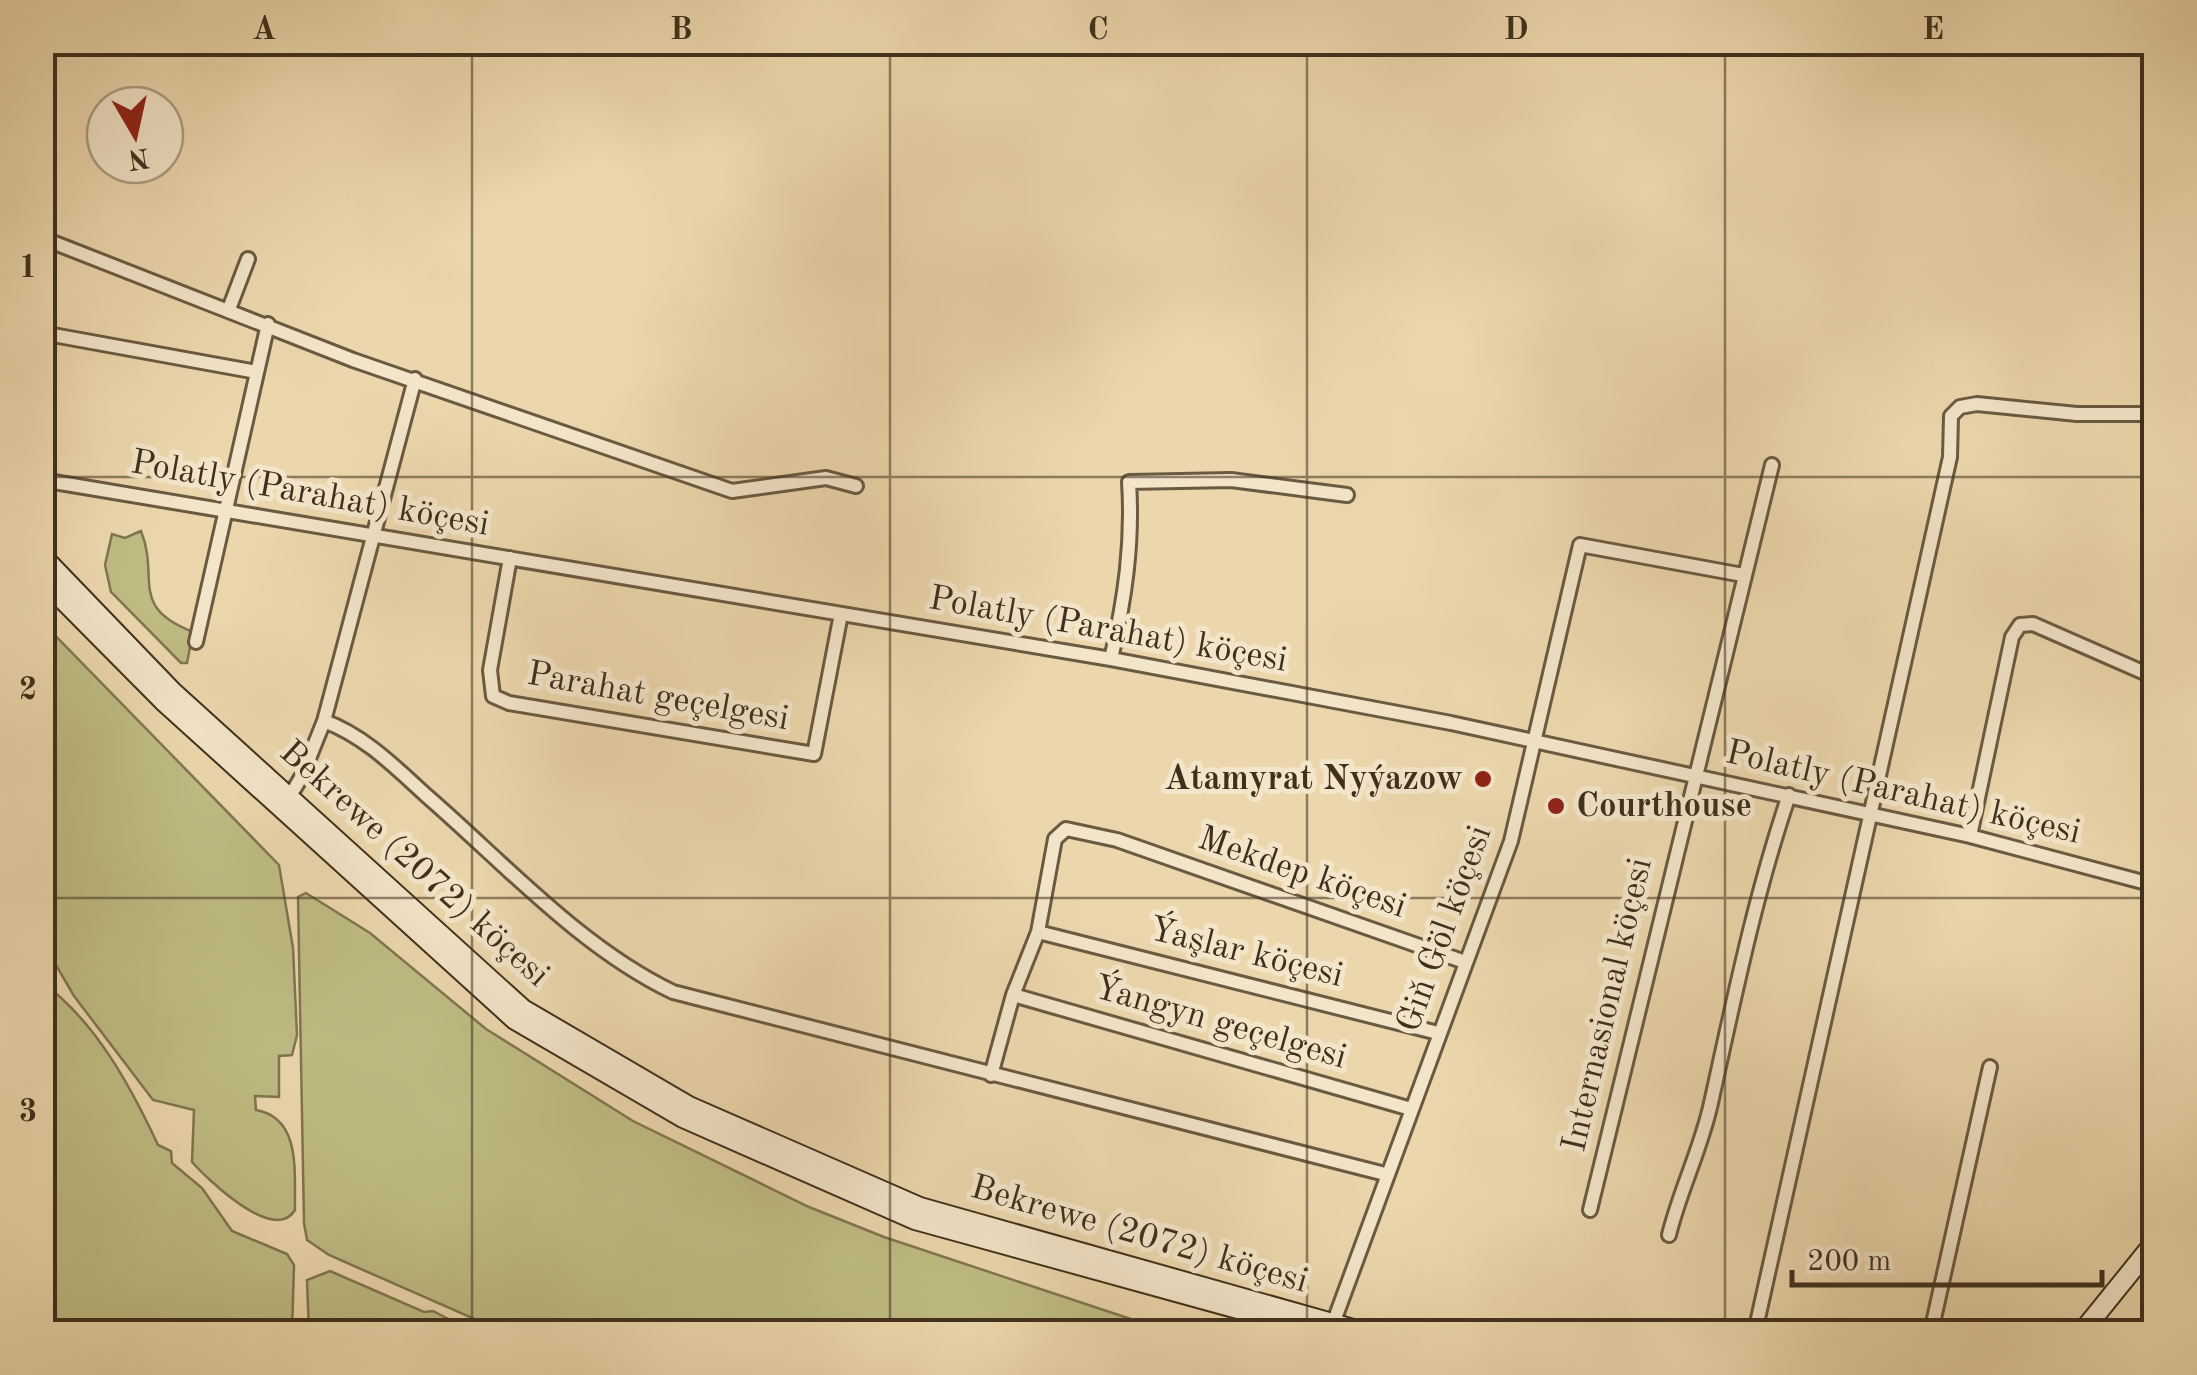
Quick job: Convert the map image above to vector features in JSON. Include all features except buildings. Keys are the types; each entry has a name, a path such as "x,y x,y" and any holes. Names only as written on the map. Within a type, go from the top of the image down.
{"main road":[{"name":"Bekrewe (2072) köçesi","path":"42,556 285,804 515,1020 683,1118 915,1220 1328,1329 1364,1332"},
{"name":"Bekrewe (2072) köçesi","path":"42,579 164,702 285,804"},
{"path":"2082,1332 2154,1243"},
{"path":"2097,1332 2154,1261"}],"street":[{"path":"2148,42 2154,48"},
{"path":"42,238 353,360 732,491 826,478 856,486"},
{"path":"229,309 248,259"},
{"path":"196,642 268,324"},
{"path":"42,333 256,372"},
{"path":"285,804 324,721 414,379"},
{"path":"1754,1332 1950,457 1949,422 1954,411 1978,404 2077,414 2154,414"},
{"name":"Internasional köçesi","path":"1590,1210 1772,466"},
{"name":"Polatly (Parahat) köçesi","path":"42,480 1111,659 1694,774 1970,836 2154,885"},
{"path":"1111,659 1127,578 1132,515 1128,482 1231,480 1348,496"},
{"name":"Giň Göl köçesi","path":"1328,1329 1512,841 1580,545 1744,574"},
{"name":"Parahat geçelgesi","path":"510,558 490,670 493,696 510,703 814,754 842,614"},
{"path":"1970,836 2012,638 2020,624 2033,624 2154,677"},
{"path":"324,721 342,727 383,756 580,930 653,982 730,1010 1385,1174"},
{"path":"1669,1235 1701,1142 1726,1025 1790,795"},
{"name":"Mekdep köçesi","path":"1038,932 1060,830 1093,832 1465,962"},
{"path":"990,1075 1013,995 1038,932"},
{"name":"Ýaşlar köçesi","path":"1038,932 1438,1033"},
{"name":"Ýangyn geçelgesi","path":"1013,995 1411,1109"},
{"path":"1931,1332 1990,1067"}],"shaded area":[{"path":"141,531 153,601 160,612 193,632 187,663 181,663 111,592 105,565 112,534 125,538"},
{"path":"43,623 279,865 293,948 297,1035 292,1055 279,1056 279,1097 255,1096 256,1110 281,1124 292,1150 295,1210 286,1218 273,1220 242,1206 192,1162 194,1110 153,1100 74,996 43,943"},
{"path":"306,893 370,933 486,1029 633,1121 809,1207 884,1237 1170,1332 504,1332 329,1255 307,1240 304,1223 298,897"},
{"path":"43,983 96,1036 124,1079 158,1145 171,1151 172,1163 202,1188 232,1231 287,1254 294,1265 292,1332 43,1332"},
{"path":"330,1271 424,1312 433,1311 473,1332 309,1332 307,1280"}],"place":[{"name":"Atamyrat Nyýazow","path":"1483,779"},
{"name":"Courthouse","path":"1556,806"}]}
